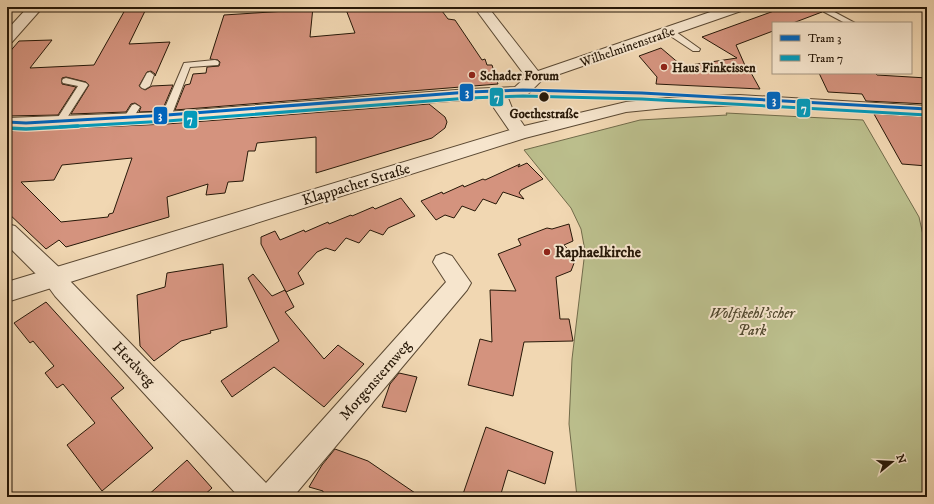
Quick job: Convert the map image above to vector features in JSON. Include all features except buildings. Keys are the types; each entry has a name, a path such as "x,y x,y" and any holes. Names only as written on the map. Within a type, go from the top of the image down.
{"street":[{"path":"7,39 36,7"},
{"path":"481,7 535,78"},
{"name":"Wilhelminenstraße","path":"498,93 520,92 535,78 739,7"},
{"path":"7,124 60,122 136,113 166,117 424,97 498,93 503,108 520,133"},
{"name":"Klappacher Straße","path":"7,292 520,133 626,107 711,100 742,100 927,111"},
{"name":"Herdweg","path":"7,232 55,278 63,289 259,497"},
{"name":"Morgensternweg","path":"273,497 460,283 444,262"}],"lane":[{"path":"819,7 849,22"},
{"path":"669,32 696,49"},
{"path":"166,117 187,65 215,64"},
{"path":"144,86 150,75"},
{"path":"60,122 83,85 66,81"}],"green space":[{"name":"Wolfskehl'scher Park","path":"726,113 863,120 919,217 927,253 927,497 577,497 569,424 572,359 585,251 581,229 571,208 524,150 640,120 727,115"}],"tram line":[{"name":"3","path":"7,122 26,123 167,115 469,92 523,90 642,93 927,109"},
{"name":"7","path":"7,128 26,129 167,121 469,98 523,96 642,99 927,115"}],"place":[{"name":"Haus Finkeissen","path":"664,67"},
{"name":"Schader Forum","path":"472,75"},
{"name":"Goethestraße","path":"544,97"},
{"name":"Raphaelkirche","path":"547,252"}]}
